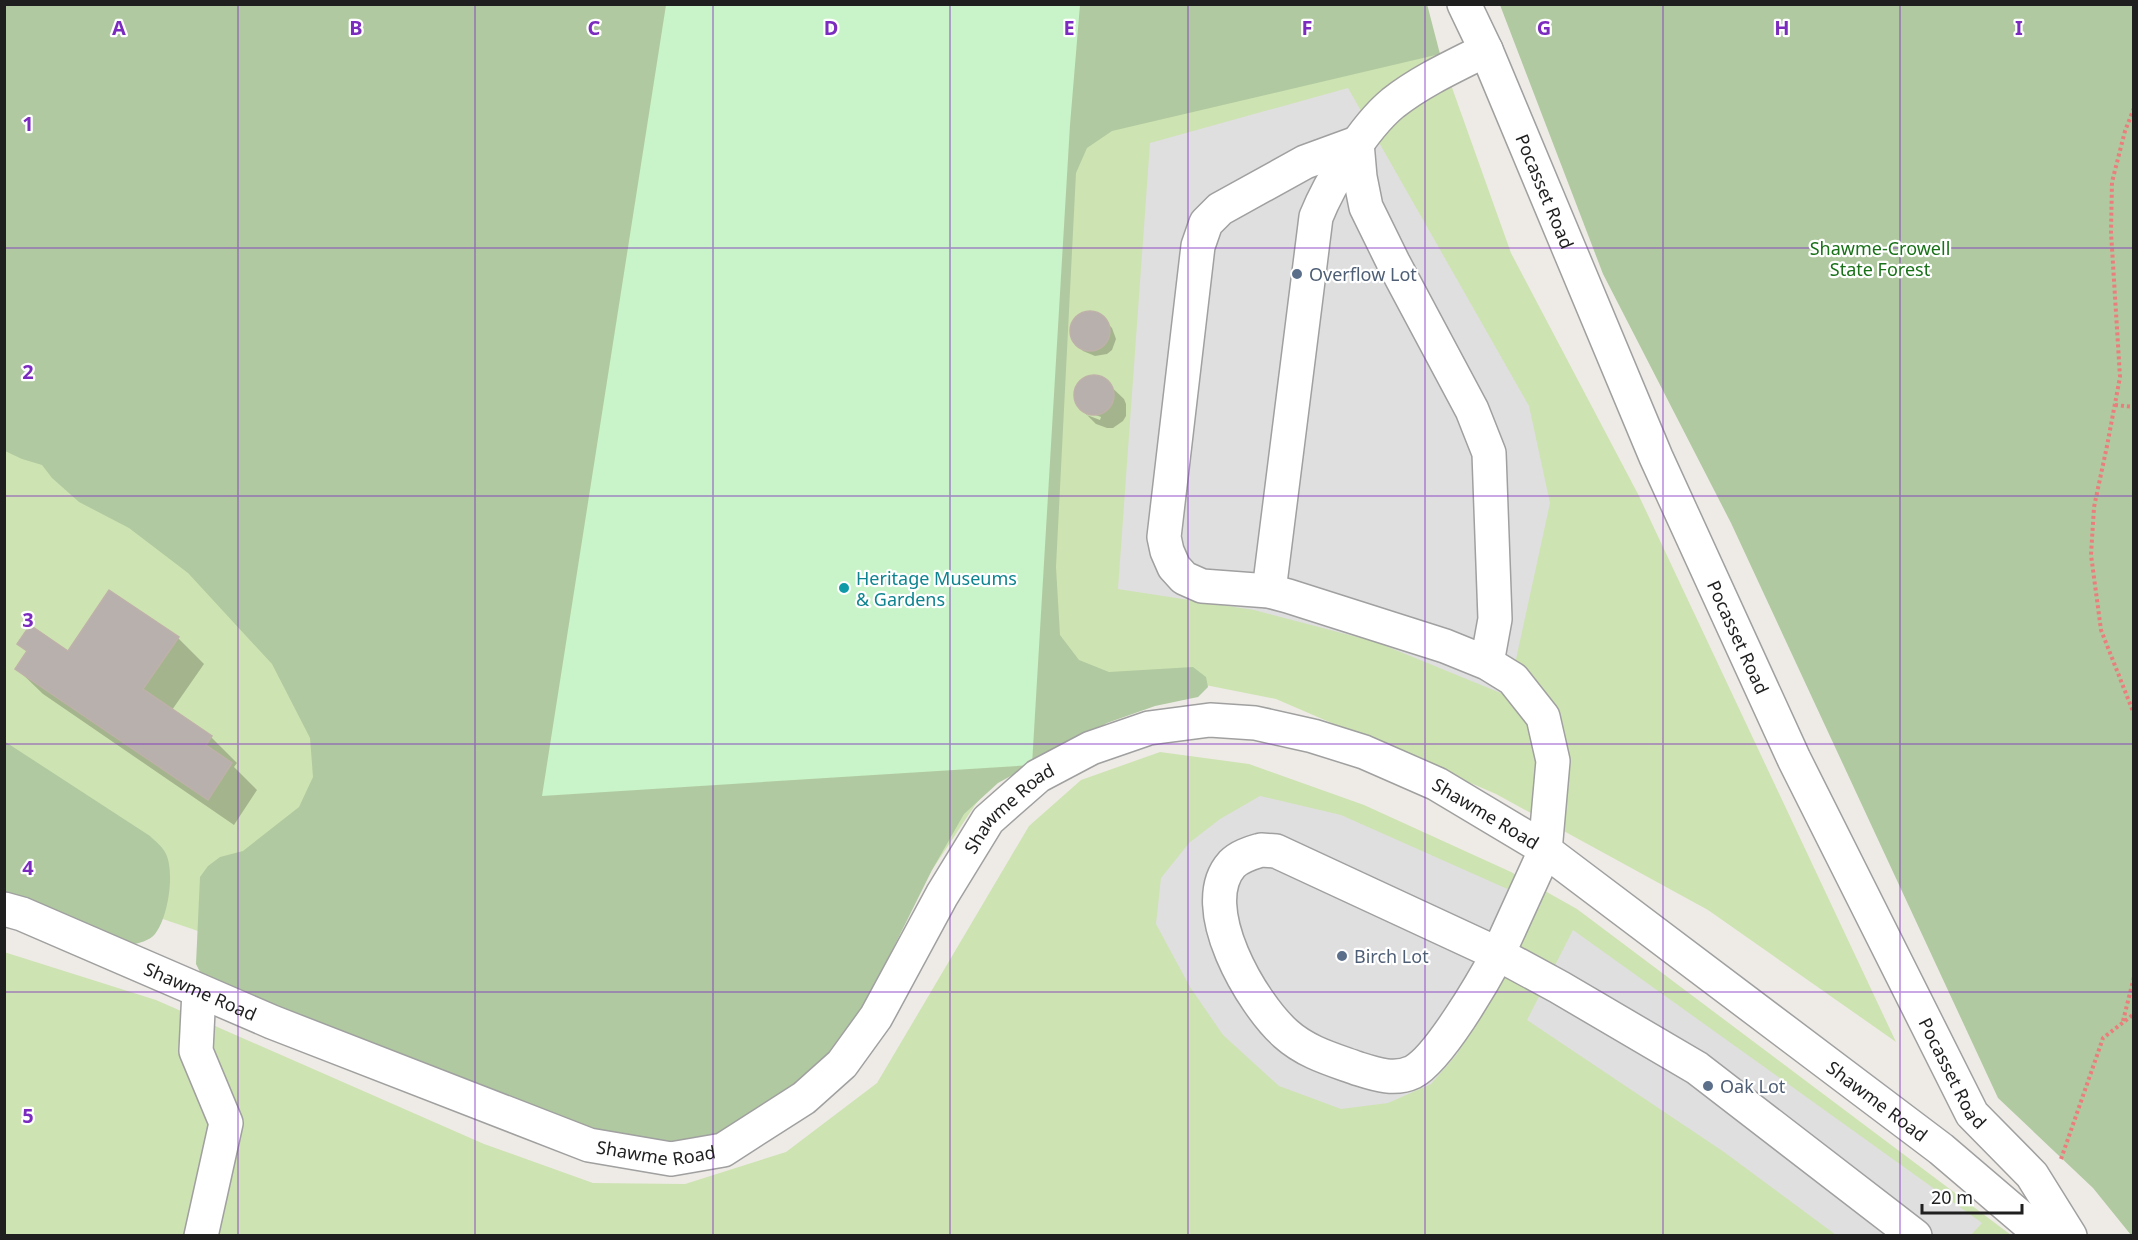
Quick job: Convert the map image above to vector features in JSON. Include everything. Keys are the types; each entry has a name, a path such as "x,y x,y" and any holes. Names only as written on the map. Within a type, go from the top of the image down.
{"street":[{"name":"Pocasset Road","path":"1464,4 1486,50 1656,457 1794,759 1972,1114 2032,1175 2070,1236"},
{"path":"1269,591 1316,217 1324,196 1357,143 1392,104 1433,76 1486,50"},
{"path":"1357,143 1305,162 1220,209 1206,223 1198,246 1164,537 1167,551 1174,567 1184,578 1202,586 1269,591 1445,646 1487,663 1513,679 1543,717 1552,761 1545,851 1498,954 1484,980 1432,1056 1422,1066 1399,1077 1376,1075 1317,1054 1288,1036 1260,1004 1237,963 1219,910 1219,894 1223,878 1232,864 1246,854 1261,850 1276,851 1498,954 1697,1068 1915,1236"},
{"path":"1357,143 1366,207 1472,410 1489,453 1495,619 1487,663"},
{"name":"Shawme Road","path":"4,909 22,914 272,1022 589,1145 671,1159 723,1150 804,1098 842,1064 876,1017 942,895 988,820 1038,776 1091,748 1149,728 1210,720 1255,723 1364,752 1437,784 1534,842 1941,1149 2043,1236"},
{"path":"199,991 195,1052 226,1123 201,1236"}],"path":[{"path":"2133,108 2112,182 2111,232 2120,377 2094,507 2091,555 2100,630 2133,714"},
{"path":"2115,405 2133,407"},
{"path":"2123,1022 2133,977"},
{"path":"2049,1203 2063,1152 2085,1095 2103,1038 2133,1014"}],"green space":[{"name":"Heritage Museums & Gardens","path":"1427,4 1440,54 1112,131 1087,148 1076,173 1056,567 1060,635 1079,660 1109,672 1193,667 1206,677 1208,687 1198,697 1155,706 1107,723 998,783 964,814 932,870 856,1023 832,1057 800,1084 722,1135 666,1144 586,1133 202,976 196,964 200,877 208,866 220,857 243,851 299,807 313,777 310,738 272,664 188,573 129,528 79,502 52,478 42,465 5,451 4,5"},
{"name":"Heritage Museums & Gardens","path":"5,5 1415,5 1440,54 1511,253 1639,496 1896,1042 1708,910 1496,794 1276,699 1175,679 1024,743 975,805 928,876 233,943 5,865"},
{"path":"666,5 1080,5 1070,125 1032,765 542,796"},
{"name":"Shawme-Crowell State Forest","path":"1500,5 2133,5 2133,1235 2093,1188 1998,1098 1731,523 1603,274"},
{"path":"4,741 150,836 163,849 169,862 169,895 160,927 153,936 130,945 5,891"},
{"path":"1160,752 1249,764 1364,805 1511,872 1577,909 2011,1235 5,1235 4,952 156,1000 484,1144 593,1183 685,1184 786,1152 877,1083 1029,826 1081,780"}],"shaded area":[{"name":"Overflow Lot","path":"1348,88 1529,406 1550,503 1508,696 1376,642 1254,610 1118,589 1150,143"},
{"name":"Birch Lot","path":"1260,796 1341,815 1541,904 1457,1054 1431,1084 1388,1103 1341,1109 1279,1086 1223,1035 1190,987 1156,924 1161,878 1189,843 1220,819"},
{"name":"Oak Lot","path":"1573,930 1982,1223 1971,1235 1836,1235 1724,1152 1527,1020"}],"building":[{"path":"1090,311 1104,317 1110,331 1104,345 1090,351 1076,345 1070,331 1076,317"},
{"path":"1094,375 1102,376 1108,381 1113,387 1113,403 1108,409 1102,414 1094,415 1086,414 1080,409 1075,403 1074,395 1075,387 1080,381 1086,376"},
{"path":"109,590 179,637 143,689 212,736 206,745 232,763 208,800 15,669 27,651 17,644 30,625 68,651"}],"place":[{"name":"Overflow Lot","path":"1297,274"},
{"name":"Heritage Museums & Gardens","path":"844,588"},
{"name":"Birch Lot","path":"1342,956"},
{"name":"Oak Lot","path":"1708,1086"}]}
